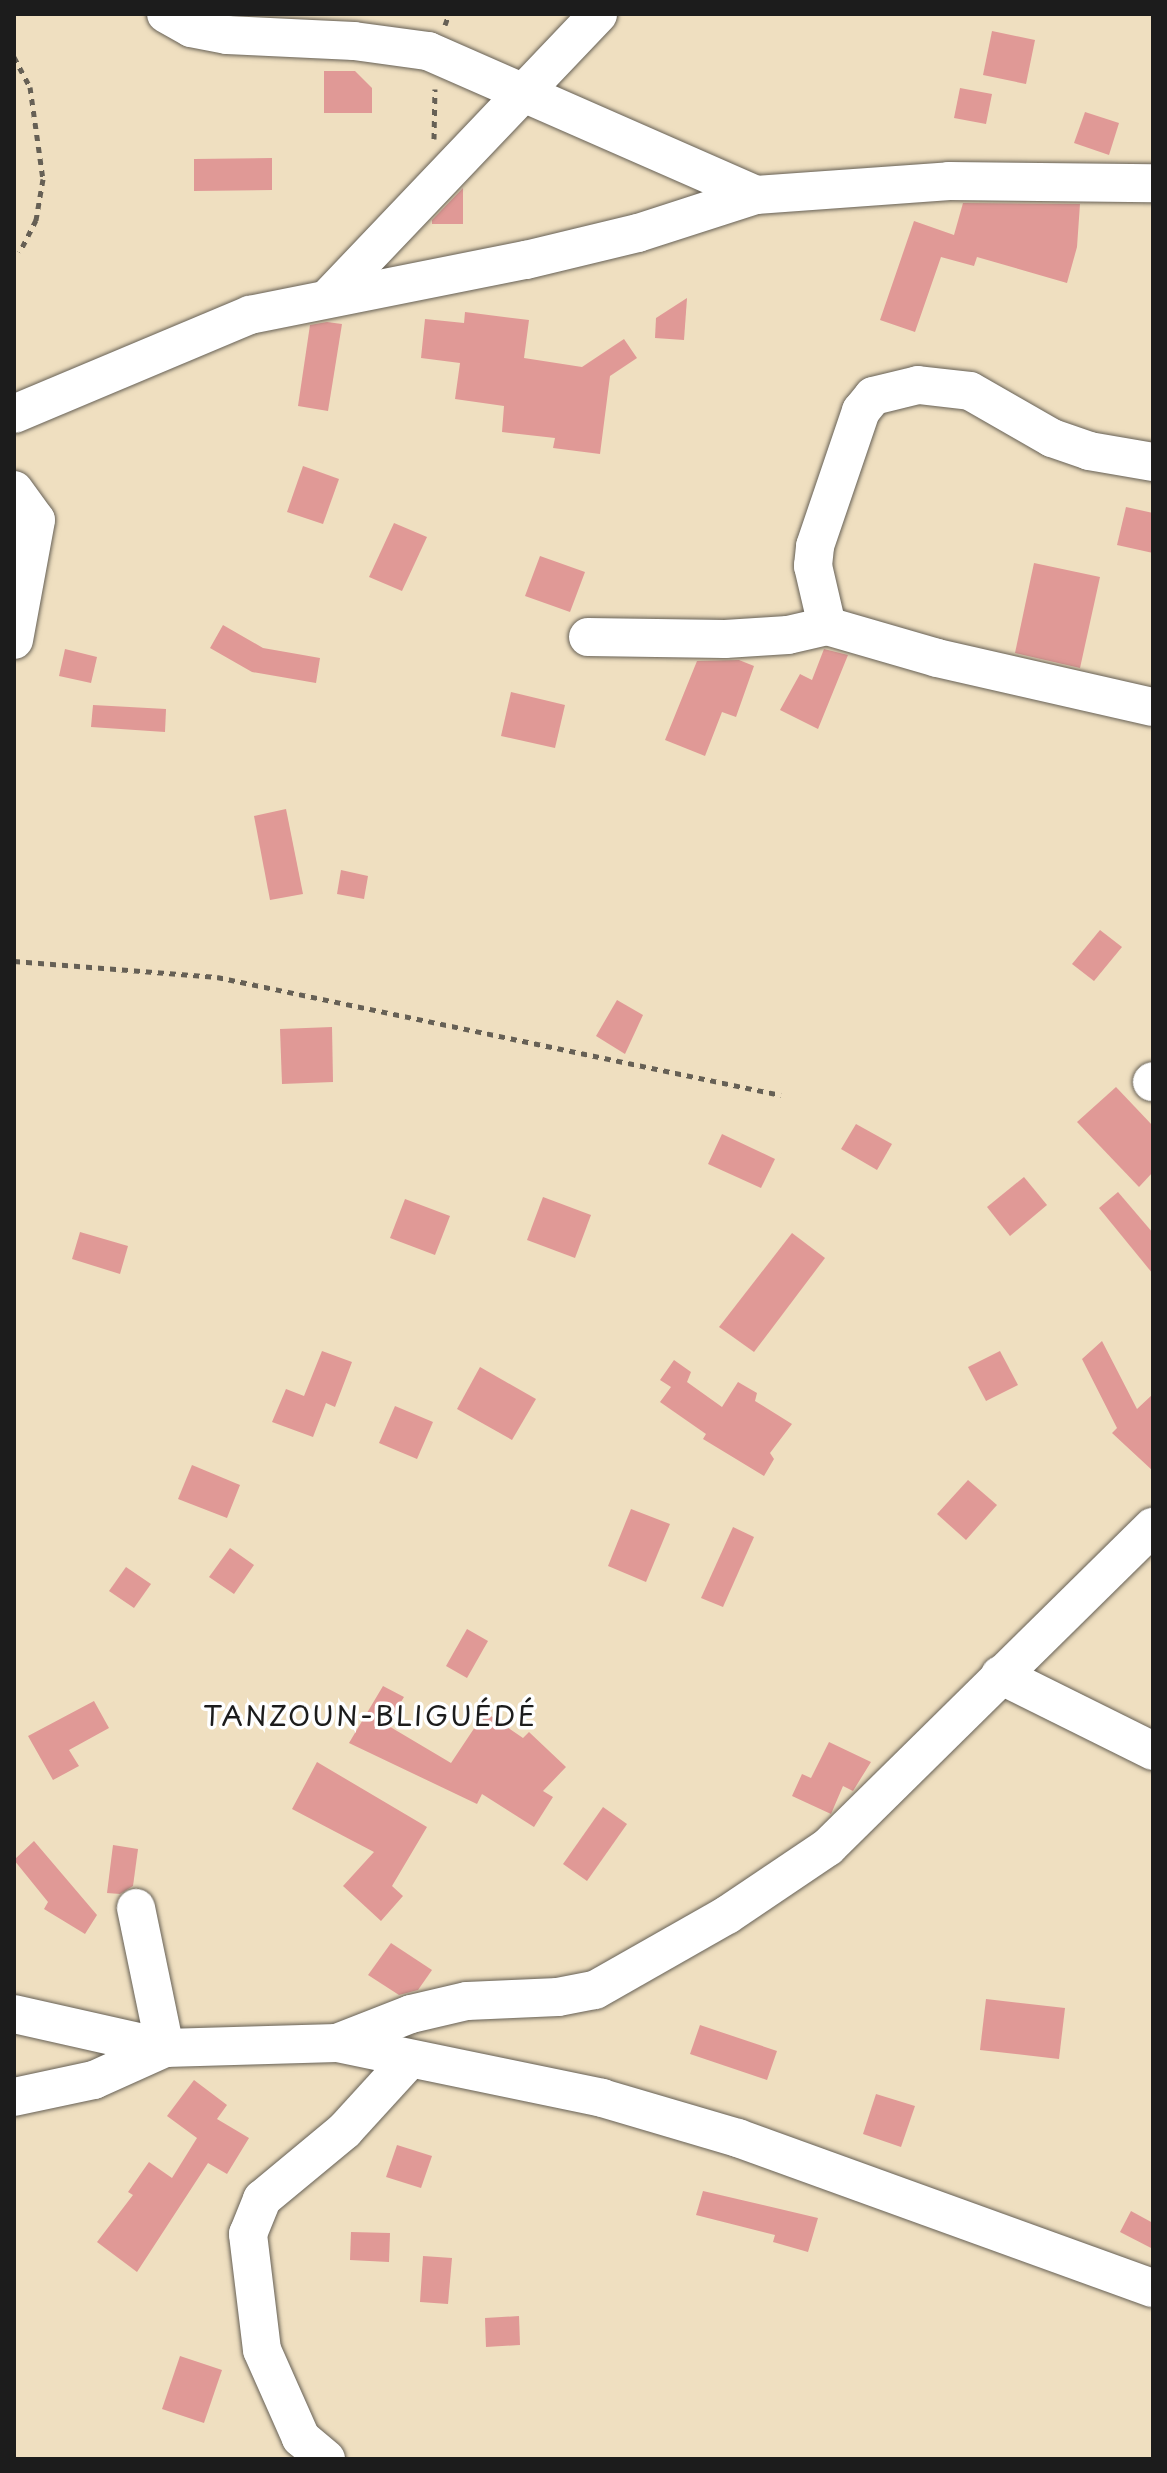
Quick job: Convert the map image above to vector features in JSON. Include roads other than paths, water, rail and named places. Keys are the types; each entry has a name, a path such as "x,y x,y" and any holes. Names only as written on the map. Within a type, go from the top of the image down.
{"street":[{"path":"166,14 191,28 227,35 354,41 428,51 756,195"},
{"path":"327,299 425,191 598,14"},
{"path":"14,414 250,315 526,260 638,233 756,195 949,181 1153,183"},
{"path":"827,626 813,566 815,546 861,411 873,396 918,385 970,391 1052,438 1089,451 1153,462"},
{"path":"14,490 36,520 14,640"},
{"path":"588,637 725,639 788,635 827,626 937,658 1153,707"},
{"path":"337,2043 411,2014 467,2001 558,1997 595,1990 630,1973 828,1847 871,1801 954,1728 1000,1675 1153,1527"},
{"path":"1000,1675 1153,1751"},
{"path":"136,1908 165,2048"},
{"path":"14,2014 165,2048 337,2043 665,2115 1153,2288"},
{"path":"14,2097 94,2080 165,2048"},
{"path":"326,2459 301,2438 262,2350 248,2234 262,2199 345,2130 408,2061"}],"district":[{"name":"TANZOUN-BLIGUÉDÉ","path":"370,1715"}]}
